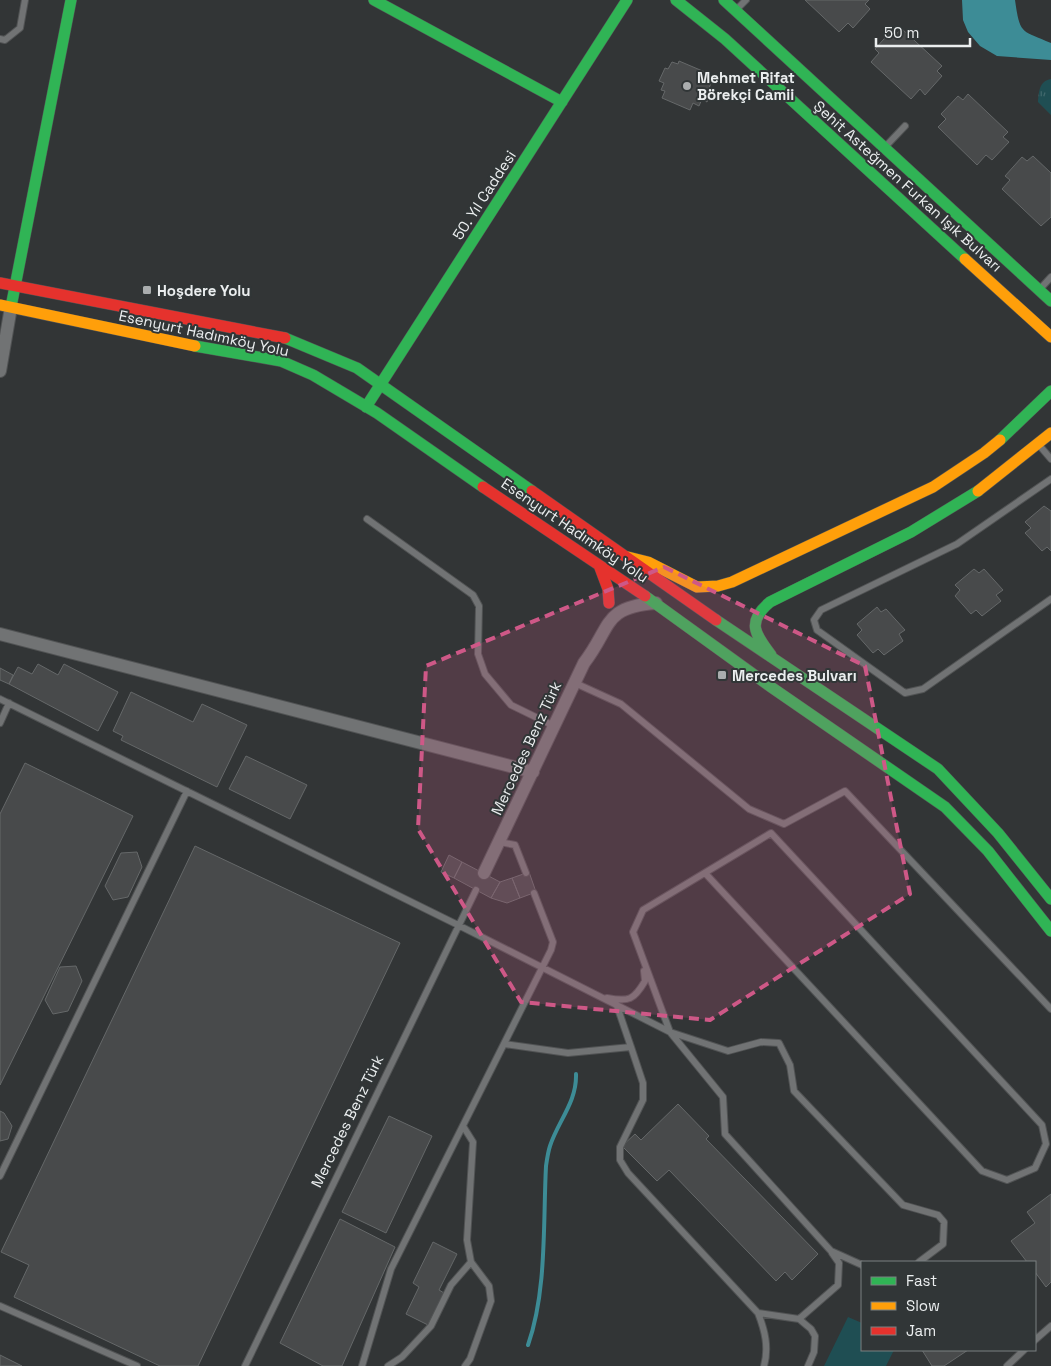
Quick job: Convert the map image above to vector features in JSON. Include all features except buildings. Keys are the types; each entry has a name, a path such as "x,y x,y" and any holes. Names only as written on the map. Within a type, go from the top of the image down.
{"main road":[{"path":"6,306 16,286 71,0"},
{"path":"374,0 562,102"},
{"name":"50. Yıl Caddesi","path":"366,407 627,0"},
{"name":"Şehit Asteğmen Furkan Işık Bulvarı","path":"676,0 725,39 1051,337"},
{"name":"Şehit Asteğmen Furkan Işık Bulvarı","path":"724,0 1051,301"},
{"name":"Esenyurt Hadımköy Yolu","path":"0,283 289,339 357,368 623,556 647,576 938,769 998,833 1051,899"},
{"name":"Esenyurt Hadımköy Yolu","path":"6,306 176,343 281,361 313,375 366,407 599,566 633,584 771,687 945,807 967,827 994,858 1051,931"},
{"path":"623,556 651,563 693,587 712,588 732,582 933,487 984,453 1025,418 1051,392"},
{"path":"778,663 754,632 754,619 765,606 781,595 911,532 981,489 1051,433"},
{"path":"599,566 608,589 610,603"}],"street":[{"path":"0,371 6,306"},
{"name":"Mercedes Benz Türk","path":"584,663 585,653 610,603 633,584"},
{"name":"Mercedes Benz Türk","path":"484,873 574,682 611,618 625,608 656,603"},
{"path":"0,634 533,772"}],"lane":[{"path":"0,39 5,40 20,28 25,0"},
{"path":"736,11 746,0"},
{"path":"885,147 905,126"},
{"path":"1039,290 1051,277"},
{"path":"1038,444 1051,459"},
{"path":"1051,479 956,544 821,610 814,620 817,630 905,693 923,689 1051,599"},
{"path":"367,520 473,595 479,606 478,654 485,674 511,705 554,726"},
{"path":"574,682 621,704 749,809 784,824 845,791 1051,1009"},
{"path":"0,699 670,1032 728,1051 761,1042 780,1043 790,1065 794,1091 904,1205 938,1215 944,1222 943,1244 920,1261"},
{"path":"0,723 9,703"},
{"path":"0,1176 187,791"},
{"path":"705,874 982,1171 1007,1180 1035,1168 1046,1144 1042,1126 771,833 643,910 633,932 641,954 670,1032 723,1097 725,1134 839,1263 838,1285 799,1319"},
{"path":"500,842 515,845 526,873"},
{"name":"Mercedes Benz Türk","path":"245,1366 476,890"},
{"path":"362,1366 392,1268 542,968 552,942 534,893"},
{"path":"599,996 624,1001 637,995 645,981 641,954"},
{"path":"617,1006 643,1083 643,1100 620,1147 620,1160 628,1173 758,1313 766,1332 767,1354 764,1366"},
{"path":"504,1044 568,1053 630,1047"},
{"path":"463,1126 473,1142 467,1240 471,1262 489,1286 491,1301 470,1358 464,1366"},
{"path":"830,1251 861,1265"},
{"path":"388,1366 402,1357 431,1326 450,1285 471,1262"},
{"path":"0,1306 137,1366"},
{"path":"758,1313 799,1319 811,1329 815,1336 814,1352 808,1366"},
{"path":"1036,1339 1051,1326"},
{"path":"1006,1366 1023,1351"}],"highlighted area":[{"path":"664,567 865,666 910,894 710,1020 521,1002 418,829 426,666"}],"green space":[{"path":"1051,79 1051,115 1038,102 1039,91 1042,85"},
{"path":"848,1317 861,1323 861,1351 894,1351 886,1366 824,1366"}],"shaded area":[{"path":"962,0 1015,0 1019,20 1024,30 1033,36 1051,43 1051,60 997,56 980,46 968,32 963,20"}],"waterway":[{"path":"528,1345 534,1324 541,1280 546,1166 553,1137 573,1094 576,1074"}],"traffic: fast":[{"path":"11,307 71,0"},
{"path":"374,0 562,102"},
{"path":"366,407 627,0"},
{"path":"676,0 725,39 965,259"},
{"path":"724,0 1051,301"},
{"path":"285,338 357,368 532,491"},
{"path":"195,346 281,361 313,375 377,413 483,487"},
{"path":"1000,440 1051,391"},
{"path":"771,655 757,634 756,628 758,616 762,609 770,602 911,532 978,491"},
{"path":"645,596 771,687 945,807 988,851 1051,931"},
{"path":"716,620 938,769 998,833 1051,899"}],"traffic: slow":[{"path":"965,259 1051,337"},
{"path":"0,305 195,346"},
{"path":"978,491 1051,433"},
{"path":"628,557 648,562 697,587 718,586 732,582 933,487 1000,440"}],"traffic: jam":[{"path":"0,283 285,338"},
{"path":"483,487 645,596"},
{"path":"532,491 716,620"},
{"path":"599,565 608,589 609,603"}],"place":[{"name":"Mehmet Rifat Börekçi Camii","path":"687,86"},
{"name":"Hoşdere Yolu","path":"147,290"},
{"name":"Mercedes Bulvarı","path":"722,675"}]}
